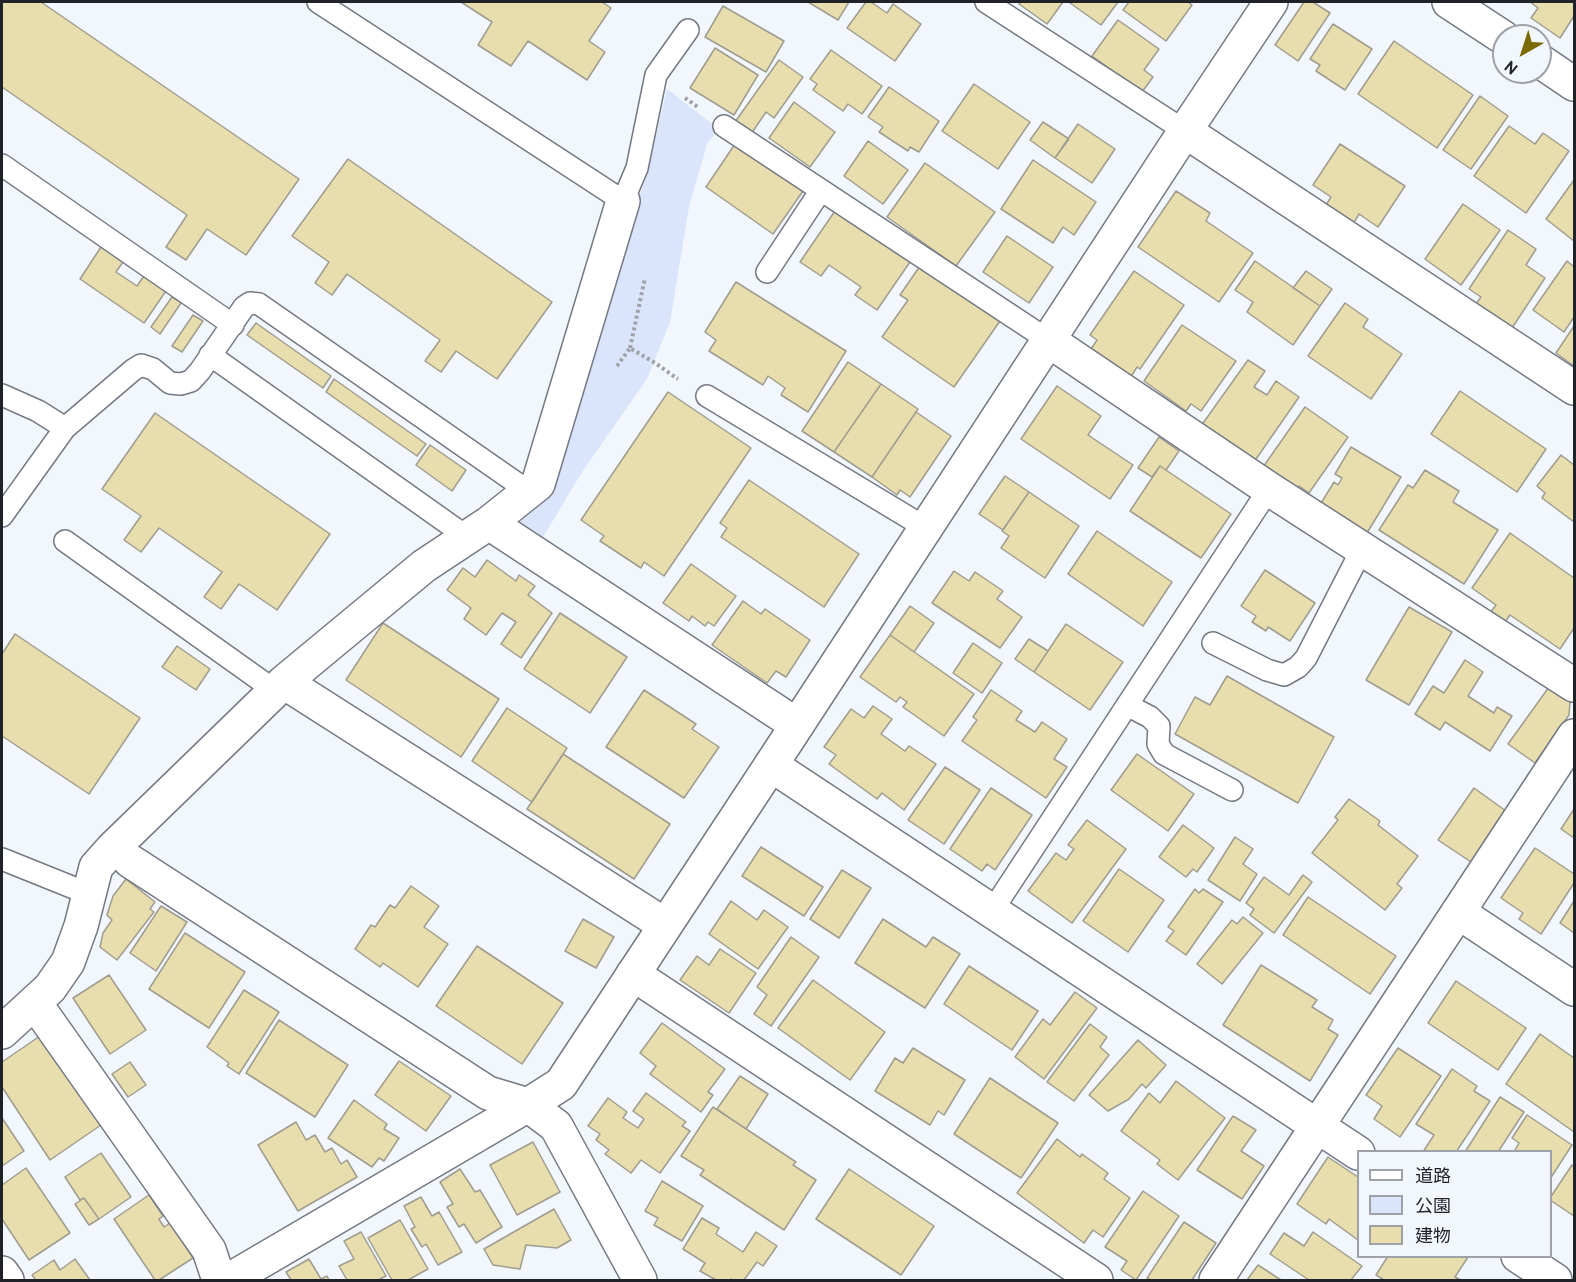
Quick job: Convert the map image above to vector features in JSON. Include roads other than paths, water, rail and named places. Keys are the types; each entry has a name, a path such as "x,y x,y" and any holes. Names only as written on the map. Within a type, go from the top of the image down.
{"street":[{"path":"229,1281 561,1084 1271,2"},
{"path":"1449,2 1492,30"},
{"path":"1552,69 1575,84"},
{"path":"1185,131 1575,388"},
{"path":"2,1032 50,988 68,962 81,926 96,867 121,854 279,686 424,566 478,530 537,484 622,201"},
{"path":"1048,340 1269,489 1575,685"},
{"path":"478,530 797,725"},
{"path":"279,686 665,925"},
{"path":"1216,1281 1575,736"},
{"path":"771,765 1357,1152"},
{"path":"121,854 488,1093 528,1105 556,1126 639,1280"},
{"path":"1458,912 1575,989"},
{"path":"633,974 1096,1281"},
{"path":"35,1003 209,1250 219,1281"},
{"path":"1520,1258 1555,1281"},
{"path":"2,1273 7,1281"}],"lane":[{"path":"318,2 622,201 637,168 656,75 688,30"},
{"path":"986,2 1185,131"},
{"path":"724,126 1048,340"},
{"path":"2,165 233,325"},
{"path":"766,272 821,190"},
{"path":"2,516 65,428 141,365 153,369 170,383 181,384 190,381 200,371 244,307 250,303 259,304 528,491"},
{"path":"210,355 478,530"},
{"path":"2,395 39,411 65,428"},
{"path":"707,396 926,528"},
{"path":"992,911 1269,489"},
{"path":"65,541 279,686"},
{"path":"1214,643 1267,670 1284,675 1298,667 1306,658 1362,549"},
{"path":"1127,705 1150,717 1159,726 1158,744 1164,754 1232,790"},
{"path":"2,859 89,894"}]}
